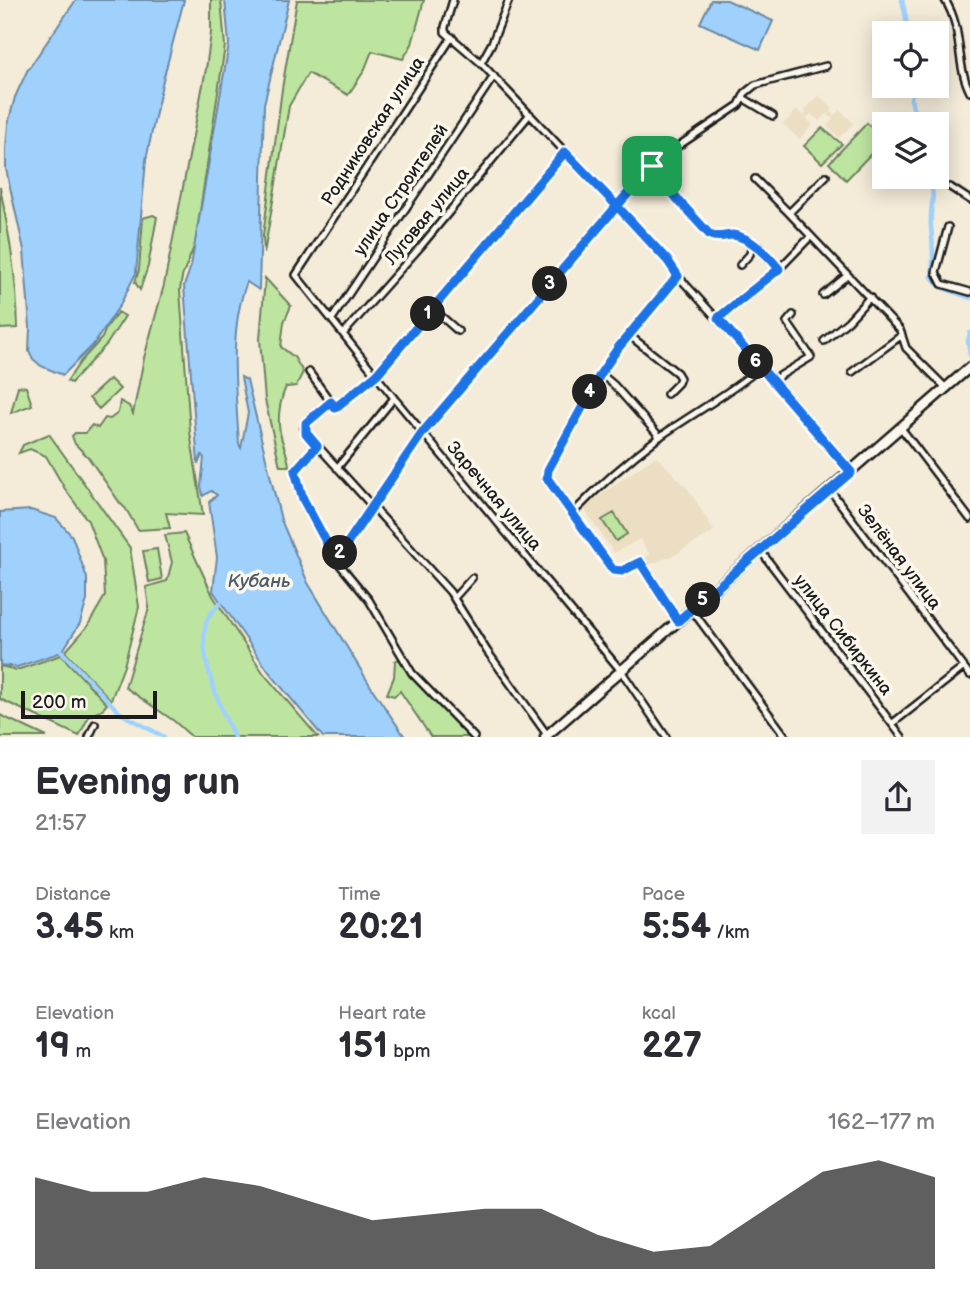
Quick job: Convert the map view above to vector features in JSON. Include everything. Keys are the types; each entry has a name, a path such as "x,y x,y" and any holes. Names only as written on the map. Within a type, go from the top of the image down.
{"main road":[{"path":"547,736 970,368"}],"street":[{"path":"453,0 444,27 445,32 494,76 668,261 678,276 773,380 851,472"},
{"path":"481,63 509,0"},
{"path":"946,0 958,27 970,92"},
{"name":"Родниковская улица","path":"296,275 452,37"},
{"path":"336,560 423,432 658,159 740,105 755,85 826,66"},
{"name":"улица Строителей","path":"332,318 494,76"},
{"path":"743,98 773,116"},
{"name":"Луговая улица","path":"343,334 421,246 530,114"},
{"path":"309,372 335,408 377,374 565,152"},
{"path":"652,166 710,235 716,238 733,235 752,244 772,259 779,269"},
{"path":"789,213 826,176"},
{"path":"755,179 870,297 902,335 906,348 946,388"},
{"path":"950,187 970,200"},
{"path":"948,227 936,272 942,284 970,292"},
{"path":"718,318 779,269 811,236"},
{"path":"740,265 750,254 752,244"},
{"name":"Заречная улица","path":"296,275 394,398 622,672 666,737"},
{"path":"823,295 848,275"},
{"path":"678,276 601,373 548,470 547,478 613,570 622,571 640,562 678,621"},
{"path":"824,341 848,321 870,297"},
{"path":"433,309 458,331"},
{"path":"773,380 811,357 787,322 793,315"},
{"path":"629,335 677,373 680,378 678,383 667,394"},
{"path":"852,372 902,335"},
{"path":"572,514 613,472 660,437 737,387 761,367"},
{"path":"601,373 660,437"},
{"path":"338,468 394,398"},
{"path":"331,402 306,423 304,428 317,446 454,598 487,651 547,736"},
{"path":"901,428 970,519"},
{"path":"317,446 295,471 303,499 336,560 369,600 412,673 474,737"},
{"name":"Зелёная улица","path":"830,490 970,675"},
{"name":"улица Сибиркина","path":"760,551 902,737"},
{"path":"454,598 472,578"},
{"path":"692,610 786,737"},
{"path":"893,723 964,667"},
{"path":"89,737 96,724"},
{"path":"890,737 897,731"}],"shaded area":[{"path":"818,95 833,109 831,112 834,115 840,110 854,123 839,138 827,126 833,119 827,114 819,121 811,114 806,118 813,125 799,139 783,124 797,110 804,116 804,111"},
{"path":"656,456 689,490 714,531 676,554 649,565 644,558 650,555 640,539 614,553 583,507"}],"green space":[{"path":"211,0 221,0 225,46 195,244 182,277 180,290 190,432 203,515 166,513 170,528 138,530 126,509 88,457 75,444 72,436 75,433 85,433 92,425 98,428 105,418 110,419 118,413 120,401 129,406 133,414 144,358 164,285 206,69 211,33"},
{"path":"297,0 424,0 412,44 403,59 372,51 364,71 348,95 308,73 289,106 264,254 263,236 282,89"},
{"path":"867,123 872,128 872,153 846,180 829,163"},
{"path":"822,128 842,144 822,163 804,146"},
{"path":"0,187 12,257 18,328 0,329"},
{"path":"153,215 157,217 148,266 140,290 135,282 139,270 143,218"},
{"path":"265,278 291,306 284,322 281,347 294,357 303,372 296,386 286,387 280,409 280,432 289,466 280,466 265,400 260,339"},
{"path":"118,312 125,316 107,344 71,383 67,381 102,338"},
{"path":"110,379 120,389 99,409 89,398"},
{"path":"18,386 26,387 32,405 11,413"},
{"path":"49,434 130,548 139,607 124,666 111,700 65,652 87,627 105,596 103,561 88,521 46,456 30,449 19,453 23,445"},
{"path":"614,513 627,534 616,541 602,520"},
{"path":"184,533 213,596 264,674 318,737 192,737 125,687 149,608 146,587 167,581 172,562 165,535"},
{"path":"157,549 162,579 149,582 143,551"},
{"path":"61,655 107,704 102,710 89,716 79,736 0,699 0,666 17,670"},
{"path":"401,658 410,674 470,737 431,737 400,691 394,696 387,694 394,677 395,661"},
{"path":"0,715 47,737 0,737"}],"water":[{"path":"76,0 184,0 146,160 136,273 120,305 93,345 63,375 41,366 29,351 30,327 24,250 6,169 6,148 8,124 15,97 27,71"},
{"name":"Кубань","path":"225,0 289,0 264,104 259,290 247,282 237,320 235,383 239,444 241,448 248,413 241,377 247,380 281,520 308,583 405,737 323,737 269,672 213,591 217,557 209,502 217,495 211,491 203,496 201,486 204,458 202,455 198,464 184,286 191,266 229,44"},
{"path":"711,0 727,0 773,21 760,50 700,23"},
{"path":"31,510 56,518 72,536 87,578 87,600 80,623 62,652 17,667 0,665 0,512"}],"waterway":[{"path":"902,0 906,21"},
{"path":"911,98 914,112"},
{"path":"932,189 932,277 937,283"},
{"path":"943,288 970,298"},
{"path":"970,333 970,355"},
{"path":"220,603 207,620 205,648 211,680 234,737"},
{"path":"62,652 120,713 164,737"}],"route":[{"path":"652,166 617,206 565,152 377,374 335,408 331,402 306,423 306,433 317,446 295,471 297,484 336,560 423,432 617,206 668,261 678,276 641,318 601,373 548,470 547,478 613,570 622,571 640,562 678,621 851,472 718,318 779,269 772,259 740,237 733,235 716,238 710,235 652,166"}]}
